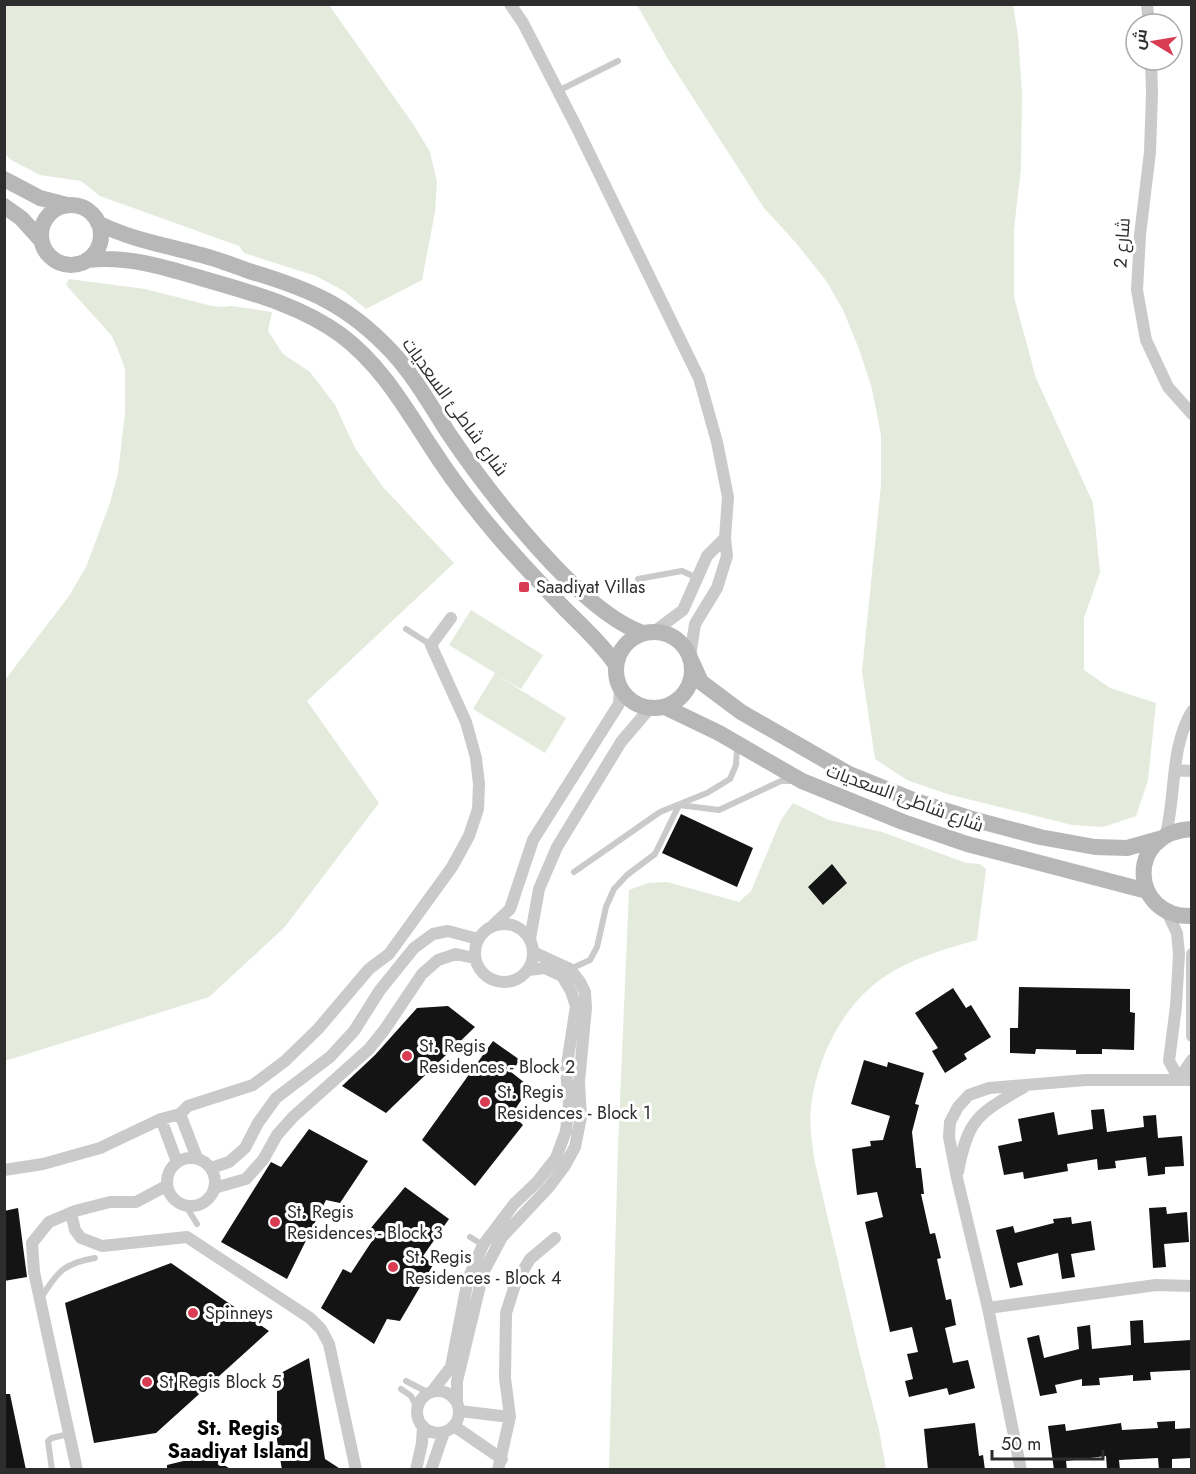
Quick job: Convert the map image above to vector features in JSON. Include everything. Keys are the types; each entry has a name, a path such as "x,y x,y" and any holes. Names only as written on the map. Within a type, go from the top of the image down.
{"street":[{"path":"510,4 523,23 558,92 699,378 717,442 728,497 724,538 728,556 717,588 695,624 690,685 675,702 657,708 621,742 556,847 539,889 530,939 533,952 532,962 528,970 512,982 492,981 478,968 474,958 474,948 487,928 510,909 533,840 619,704 620,688 616,676 616,665 623,648 635,636 649,632 683,610 707,556 724,538"},
{"name":"شارع 2","path":"1151,72 1150,152 1140,235 1137,290 1146,340 1168,387 1191,414"},
{"path":"4,179 40,198 86,208 98,223 100,240 93,255 87,260 78,264 59,262 51,257 41,240 21,218 4,206"},
{"path":"41,240 41,230 50,213 67,205"},
{"name":"شارع شاطئ السعديات","path":"98,223 125,235 202,255 293,284 348,313 380,339 407,370 472,465 549,558 598,608 620,623 649,632"},
{"path":"87,260 136,261 239,289 286,305 331,328 370,361 396,392 438,457 489,526 616,665"},
{"path":"4,1170 43,1164 100,1148 161,1119 180,1114 188,1106 253,1085 285,1061 325,1021 369,969 389,954 452,867 469,836 478,809 479,784 476,758 466,722 431,645 451,618"},
{"path":"649,632 666,633 681,641 691,659"},
{"name":"شارع شاطئ السعديات","path":"691,659 701,682 741,712 849,774 914,800 1040,837 1095,847 1126,848 1179,829 1191,829"},
{"path":"620,688 633,701 657,708"},
{"name":"شارع شاطئ السعديات","path":"657,708 738,744 802,781 903,822 967,843 1147,891"},
{"path":"1191,711 1180,740 1172,812 1162,836 1149,850 1144,863 1143,877 1147,891 1155,903 1167,912 1191,916"},
{"path":"1176,770 1191,771"},
{"path":"1167,912 1177,933 1179,954 1177,995 1169,1061 1185,1080"},
{"path":"493,925 510,924 524,932 530,939"},
{"path":"211,1168 229,1162 245,1148 258,1123 276,1098 330,1057 354,1031 380,990 414,948 433,934 448,931 478,939"},
{"path":"431,1470 459,1407 457,1381 483,1273 502,1238 549,1187 575,1147 580,1117 580,1054 586,1008 585,992 570,969 533,952"},
{"path":"214,1188 246,1179 263,1160 277,1135 293,1117 369,1049 422,974 438,960 456,954 474,958"},
{"path":"1191,954 1191,1036"},
{"path":"449,1429 436,1433 423,1426 419,1421 417,1408 419,1402 432,1391 451,1367 468,1279 483,1245 514,1204 537,1182 556,1158 566,1131 569,1103 566,1071 576,1006 571,991 562,976 545,968 528,970"},
{"path":"1185,1080 1191,1060"},
{"path":"1021,1470 988,1308 957,1178 949,1137 950,1122 958,1107 969,1095 989,1088 1086,1080 1185,1080"},
{"path":"957,1178 963,1146 974,1120 1028,1084"},
{"path":"180,1114 197,1158"},
{"path":"161,1119 177,1162"},
{"path":"190,1157 197,1158 211,1168 214,1174 214,1188 207,1200 193,1206 186,1206 173,1199 166,1186 168,1172 177,1162 190,1157"},
{"path":"77,1470 39,1301 32,1243 49,1222 70,1213 111,1202 136,1202 166,1186"},
{"path":"70,1213 75,1230 81,1238 102,1246 187,1237 310,1318 321,1329 329,1344 356,1470"},
{"path":"449,1429 500,1464 510,1417 505,1378 506,1313 516,1282 530,1259 555,1238"},
{"path":"988,1308 1156,1285 1191,1286"},
{"path":"432,1391 446,1392 459,1407 510,1417"},
{"path":"416,1470 423,1426"}],"lane":[{"path":"558,92 618,61"},
{"path":"638,579 682,571 697,578"},
{"path":"406,629 431,645"},
{"path":"574,872 660,812 707,793 730,779 736,765 738,744"},
{"path":"679,805 719,810 782,781 802,781"},
{"path":"570,969 590,960 597,947 606,907 614,889 627,875 655,854 679,805"},
{"path":"1177,995 1191,996"},
{"path":"186,1206 196,1224"},
{"path":"470,1237 483,1245"},
{"path":"39,1301 63,1269 76,1261 95,1258"},
{"path":"405,1381 432,1391"},
{"path":"401,1389 411,1396 417,1408"},
{"path":"52,1470 48,1441 69,1434"}],"shaded area":[{"path":"4,5 329,5 413,124 430,152 437,182 435,212 422,280 366,309 344,291 316,276 244,253 239,246 100,196 81,181 40,175 11,160 4,153"},
{"path":"637,5 1013,5 1022,92 1021,168 1014,229 1014,297 1036,378 1093,503 1100,572 1084,618 1084,670 1110,688 1156,703 1148,780 1136,816 1103,827 1072,825 947,794 907,780 875,759 862,671 881,485 881,435 872,389 843,310 827,282 764,208 668,59"},
{"path":"69,279 145,289 212,306 232,306 272,312 268,331 283,354 310,372 335,405 355,448 383,487 454,563 307,701 379,803 284,928 209,997 5,1061 5,680 69,596 86,567 110,503 118,473 125,413 125,369 118,350 112,336 66,285"},
{"path":"471,610 543,655 521,689 496,675 566,718 545,753 473,709 495,673 449,645"},
{"path":"793,803 829,820 882,832 966,863 980,864 986,869 977,940 911,962 887,975 863,995 840,1023 824,1056 811,1107 810,1121 815,1163 879,1430 886,1469 609,1470 618,1148 629,890 648,883 667,882 739,902 751,891 781,820"}],"building":[{"path":"681,814 753,848 737,887 662,853"},
{"path":"832,864 847,883 823,905 808,887"},
{"path":"1019,987 1130,989 1130,1012 1135,1013 1134,1050 1102,1049 1102,1054 1076,1054 1076,1050 1036,1049 1035,1054 1010,1053 1010,1028 1018,1028"},
{"path":"953,988 966,1008 971,1005 991,1037 964,1054 967,1059 945,1073 932,1051 938,1048 915,1013"},
{"name":"St. Regis Residences - Block 2","path":"448,1006 475,1027 386,1113 342,1086 375,1055 417,1008"},
{"name":"St. Regis Residences - Block 1","path":"493,1041 520,1060 511,1072 530,1087 512,1114 523,1125 475,1186 422,1140"},
{"path":"864,1060 887,1067 888,1062 924,1073 915,1104 919,1105 912,1132 916,1168 921,1168 924,1194 921,1194 930,1234 935,1233 941,1258 937,1259 946,1300 951,1299 956,1325 945,1328 953,1363 968,1360 975,1388 949,1395 947,1388 909,1397 905,1381 913,1379 907,1354 918,1352 912,1327 890,1332 865,1222 883,1217 877,1192 857,1195 852,1149 871,1146 870,1141 883,1140 890,1116 851,1104"},
{"path":"1104,1109 1107,1132 1144,1127 1143,1116 1156,1115 1158,1138 1182,1136 1184,1166 1165,1167 1165,1174 1148,1176 1146,1157 1115,1161 1116,1168 1098,1170 1097,1159 1067,1164 1068,1171 1024,1179 1023,1172 1004,1175 998,1146 1022,1141 1018,1119 1054,1112 1058,1135 1093,1129 1091,1110"},
{"name":"St. Regis Residences - Block 3","path":"309,1129 368,1161 340,1203 326,1200 287,1279 221,1242 271,1162 281,1167"},
{"name":"St. Regis Residences - Block 4","path":"405,1187 449,1219 423,1256 433,1265 400,1321 387,1319 374,1344 321,1308 343,1269 351,1273 374,1238 370,1229"},
{"path":"1166,1207 1167,1214 1187,1212 1189,1242 1164,1244 1166,1267 1153,1268 1149,1208"},
{"path":"18,1208 27,1277 4,1281 4,1211"},
{"path":"1071,1217 1072,1224 1091,1221 1095,1250 1071,1254 1075,1277 1062,1279 1058,1253 1017,1263 1023,1285 1010,1288 996,1230 1013,1226 1015,1233 1054,1223 1053,1219"},
{"name":"St Regis Block 5","path":"171,1263 269,1331 156,1433 94,1443 65,1303"},
{"path":"1143,1320 1144,1343 1191,1340 1191,1370 1150,1372 1151,1380 1133,1381 1133,1375 1099,1378 1100,1385 1082,1386 1082,1379 1055,1385 1057,1393 1040,1396 1027,1338 1039,1335 1044,1358 1079,1349 1077,1327 1090,1325 1092,1349 1131,1345 1130,1321"},
{"path":"309,1358 325,1459 342,1470 282,1470 277,1440 277,1375"},
{"path":"4,1394 10,1394 26,1470 4,1470"},
{"path":"1175,1421 1175,1429 1191,1428 1191,1458 1172,1459 1172,1470 1159,1470 1158,1458 1119,1460 1120,1470 1107,1470 1106,1456 1066,1461 1067,1470 1054,1470 1048,1426 1065,1424 1066,1431 1121,1423 1122,1430 1158,1428 1157,1422"},
{"path":"975,1423 979,1456 983,1455 985,1470 928,1470 924,1429"},
{"path":"208,1455 232,1470 167,1470 167,1465"}],"place":[{"name":"Saadiyat Villas","path":"524,587"},
{"name":"St. Regis Residences - Block 2","path":"407,1056"},
{"name":"St. Regis Residences - Block 1","path":"485,1102"},
{"name":"St. Regis Residences - Block 3","path":"275,1222"},
{"name":"St. Regis Residences - Block 4","path":"393,1267"},
{"name":"Spinneys","path":"193,1313"},
{"name":"St Regis Block 5","path":"147,1382"}],"district":[{"name":"St. Regis Saadiyat Island","path":"238,1440"}]}
